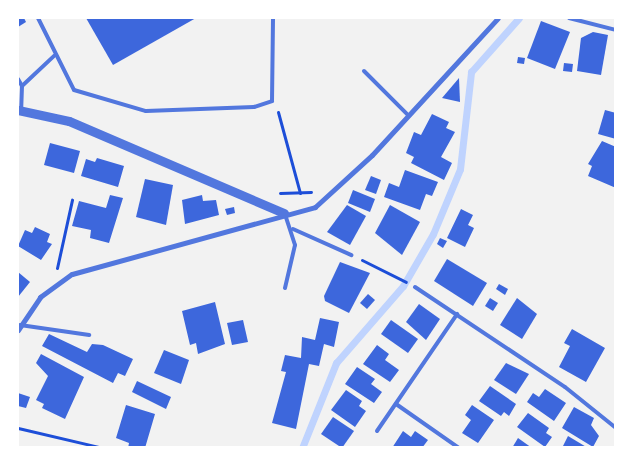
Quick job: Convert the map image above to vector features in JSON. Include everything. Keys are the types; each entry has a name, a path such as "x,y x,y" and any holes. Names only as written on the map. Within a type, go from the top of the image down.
{"street":[{"path":"19,327 40,297 72,274 284,213 304,212 326,199 408,115 498,18"},
{"path":"19,109 69,121 284,213"}],"lane":[{"path":"38,18 54,56 74,90 132,110 254,107 272,101 273,18"},
{"path":"569,18 616,30"},
{"path":"19,109 22,86 54,56"},
{"path":"364,71 408,115"},
{"path":"18,80 22,86"},
{"path":"284,213 292,229 295,245 285,288"},
{"path":"292,229 351,255"},
{"path":"415,287 565,387 616,428"},
{"path":"377,431 457,314"},
{"path":"19,327 89,335"},
{"path":"396,404 459,448"}],"path":[{"path":"278,112 300,193"},
{"path":"58,263 72,200"},
{"path":"351,255 396,276"},
{"path":"18,428 103,448"}],"building":[{"path":"18,18 24,18 26,22 18,27"},
{"path":"86,18 196,18 113,65"},
{"path":"541,21 570,32 555,69 527,58"},
{"path":"593,32 608,35 601,75 577,71 581,38"},
{"path":"518,57 525,58 524,64 517,63"},
{"path":"564,63 573,64 572,72 563,71"},
{"path":"459,78 460,102 442,98"},
{"path":"605,110 616,113 616,139 598,134"},
{"path":"432,114 449,122 446,128 455,132 441,157 452,163 444,180 411,163 414,157 406,153 414,132 421,135"},
{"path":"602,141 616,147 616,188 588,176 592,166 588,164"},
{"path":"50,143 80,151 74,173 44,165"},
{"path":"97,158 124,166 118,187 81,176 86,159 95,162"},
{"path":"405,170 438,182 432,196 426,194 420,210 384,197 389,183 399,187"},
{"path":"371,176 381,180 376,194 365,190"},
{"path":"145,179 173,185 166,225 136,217"},
{"path":"353,190 375,199 370,212 348,203"},
{"path":"110,195 123,198 109,243 90,238 91,230 72,226 79,201 106,208"},
{"path":"202,195 203,201 216,200 219,215 185,224 182,200"},
{"path":"347,205 366,216 350,245 327,232"},
{"path":"390,205 420,222 402,255 375,233"},
{"path":"234,207 235,213 227,215 225,209"},
{"path":"461,209 473,215 468,225 474,228 465,247 447,238"},
{"path":"35,227 50,234 47,242 52,244 41,260 18,246 25,230 32,233"},
{"path":"440,238 447,241 443,248 437,244"},
{"path":"447,259 487,283 473,306 434,281"},
{"path":"340,262 370,273 349,313 325,301 324,296"},
{"path":"18,272 30,282 18,297"},
{"path":"499,284 508,289 505,295 496,289"},
{"path":"368,294 375,300 367,309 360,303"},
{"path":"490,298 498,303 493,311 485,306"},
{"path":"517,298 537,314 522,339 500,325"},
{"path":"215,302 225,344 198,354 196,343 190,345 182,311"},
{"path":"419,304 440,319 426,340 406,322"},
{"path":"320,318 339,322 334,347 324,344 319,366 309,364 296,429 272,423 286,372 281,371 285,355 301,358 302,337 315,340"},
{"path":"243,320 248,342 232,345 227,323"},
{"path":"391,320 418,339 408,353 381,334"},
{"path":"572,329 605,348 586,382 559,367 570,346 564,343"},
{"path":"49,334 87,352 92,344 103,345 133,359 125,376 118,373 113,383 42,346"},
{"path":"377,345 389,354 385,360 399,370 390,382 363,364"},
{"path":"164,350 189,360 181,384 154,373"},
{"path":"41,354 84,377 65,419 42,408 44,404 36,400 48,376 36,363"},
{"path":"506,363 529,374 516,394 494,380"},
{"path":"357,367 375,379 371,384 382,392 374,403 345,384"},
{"path":"137,381 171,397 166,409 132,392"},
{"path":"490,386 516,404 509,416 504,412 501,416 479,401"},
{"path":"545,389 566,403 554,421 527,402 533,393 539,397"},
{"path":"346,390 362,401 359,406 366,411 355,427 331,410"},
{"path":"18,393 30,397 26,408 18,406"},
{"path":"126,405 155,414 145,448 128,448 129,443 116,438"},
{"path":"472,405 494,420 478,443 462,433 471,420 465,415"},
{"path":"574,407 594,418 591,425 599,436 593,447 562,428"},
{"path":"528,413 549,428 546,433 552,437 545,447 517,427"},
{"path":"333,417 354,431 342,448 321,434"},
{"path":"403,431 411,437 415,431 428,440 422,448 392,448"},
{"path":"568,436 588,448 562,448"},
{"path":"518,438 532,448 512,448"}],"waterway":[{"path":"302,448 336,363 403,286 433,234 460,169 471,72 519,18"}]}
